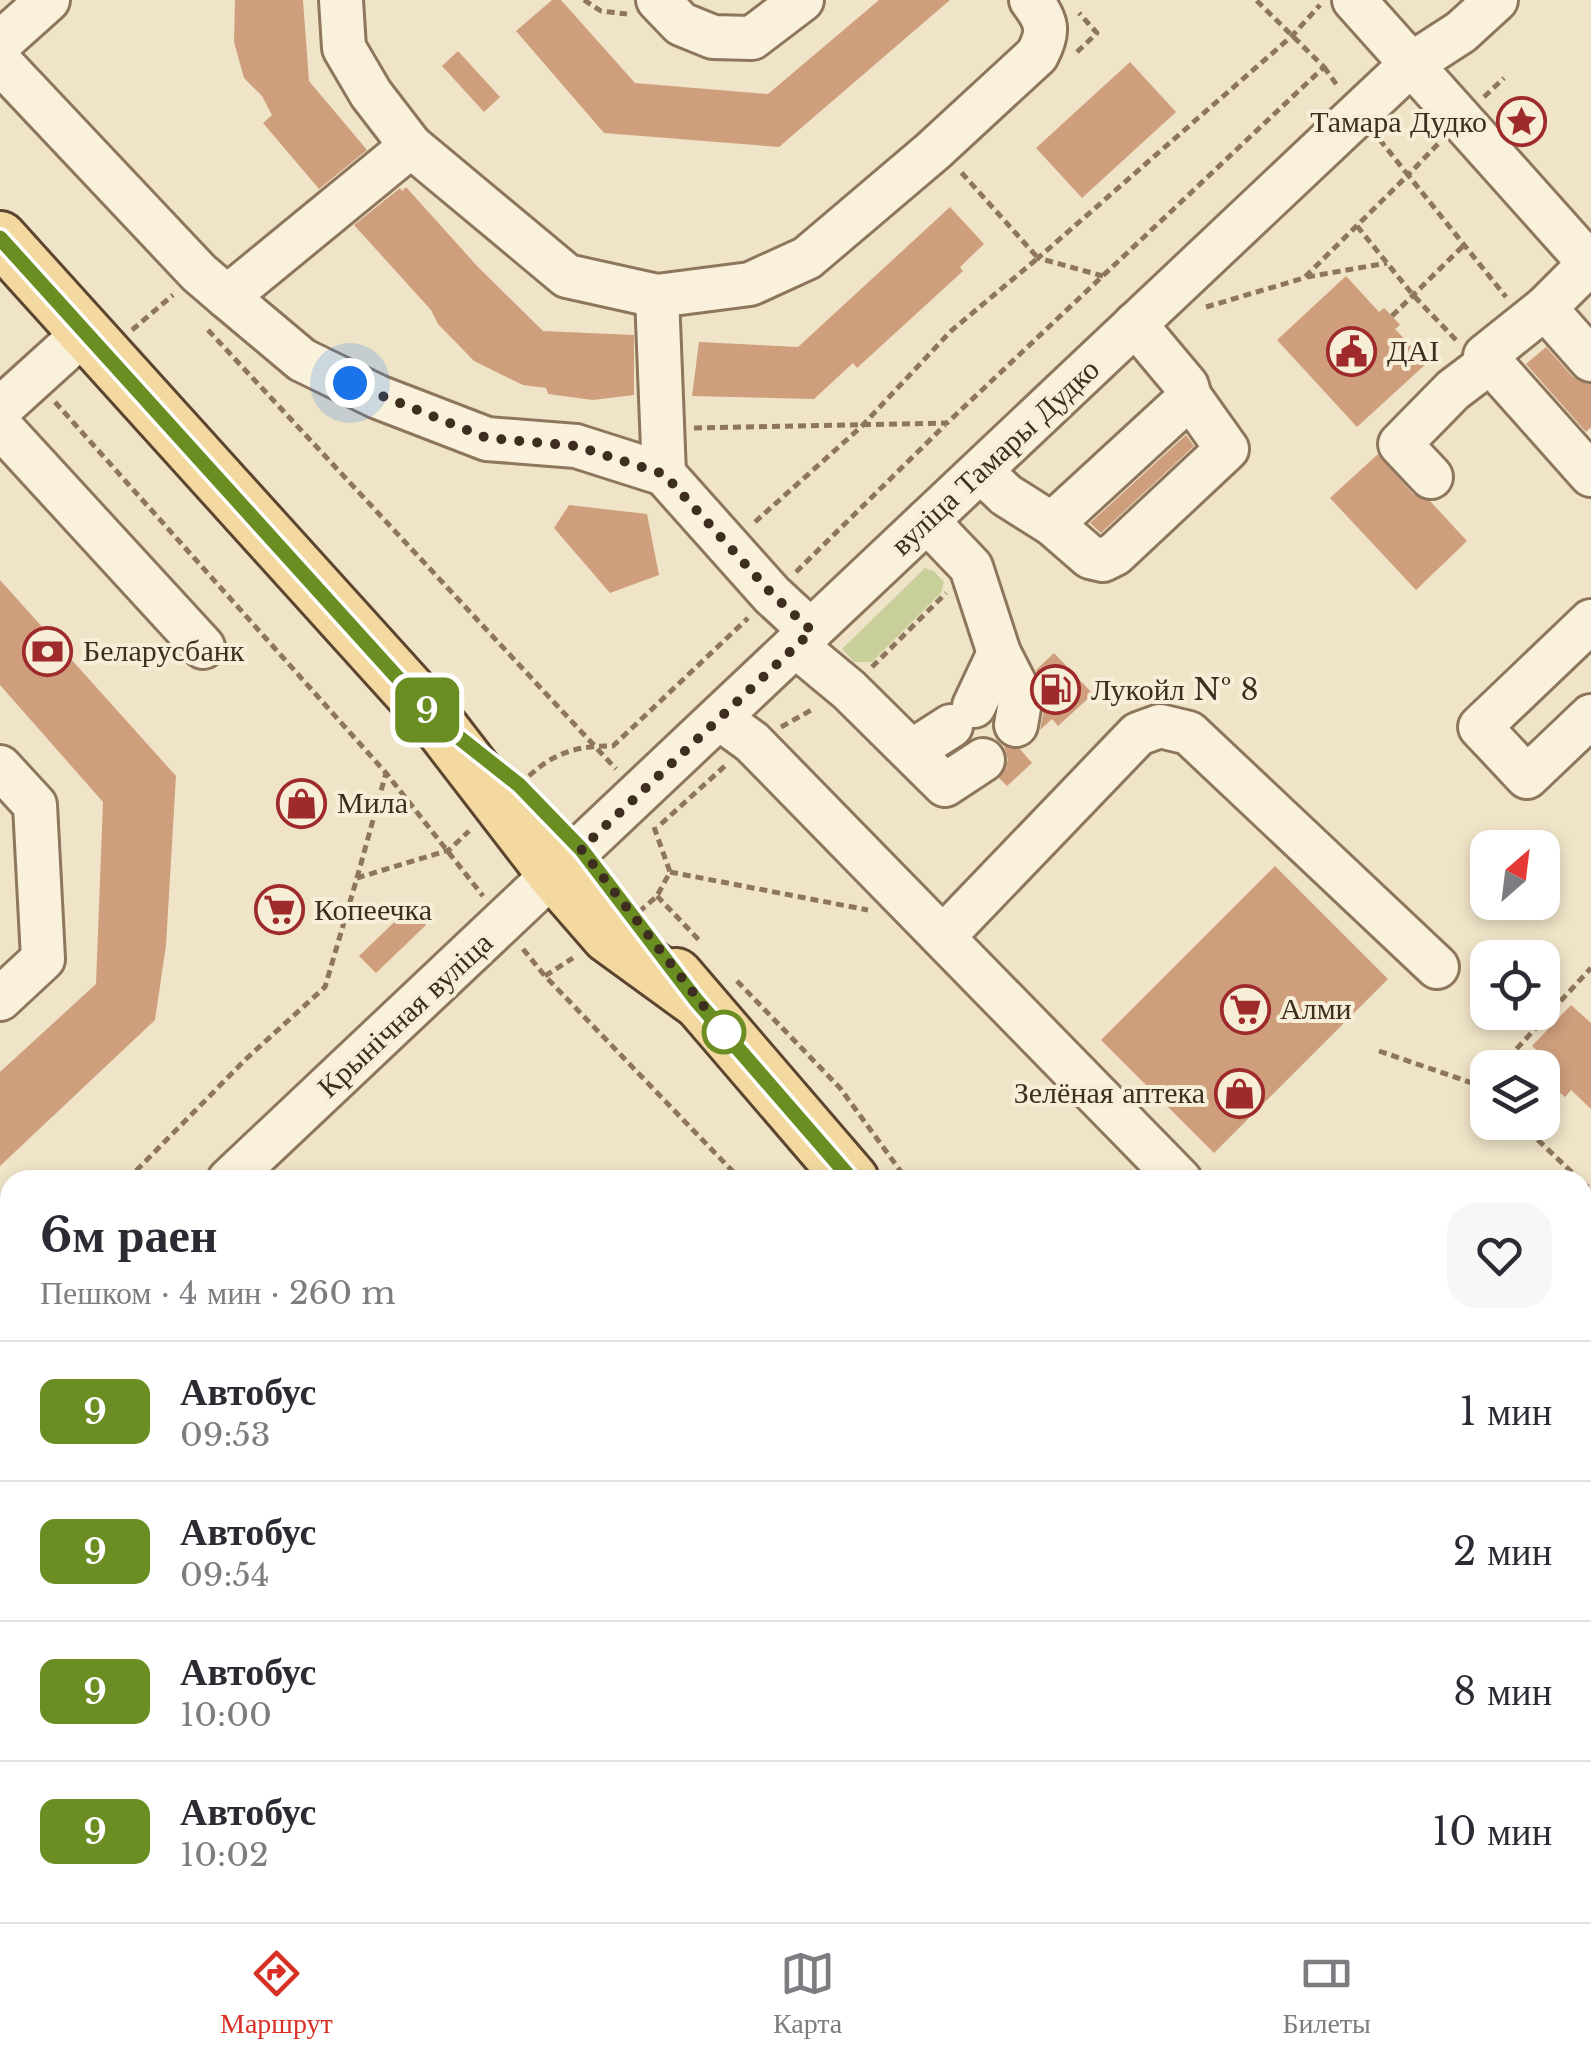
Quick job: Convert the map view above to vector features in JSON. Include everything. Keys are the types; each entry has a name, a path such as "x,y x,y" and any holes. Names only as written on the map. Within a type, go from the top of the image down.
{"main road":[{"path":"0,238 568,862 716,989 845,1170"}],"street":[{"path":"0,43 48,0"},
{"path":"341,0 344,48 371,94 411,146 567,276 657,296 750,284 806,258 933,152 1038,54 1048,35 1045,18 1031,0"},
{"path":"658,0 681,24 713,37 752,38 802,0"},
{"name":"вуліца Тамары Дудко","path":"568,862 1410,66 1461,32 1496,0"},
{"path":"1371,6 1410,66 1590,264 1400,444 1431,477"},
{"path":"0,62 199,272 214,310 378,397 487,438 576,446 664,474 772,594 849,690 917,758 986,714 972,567 927,521"},
{"path":"214,310 411,146"},
{"path":"657,296 664,474"},
{"path":"1536,315 1591,360"},
{"path":"981,471 1006,496 1052,524 1090,557 1103,560 1115,554 1226,449 1190,398 1187,386 1135,324"},
{"path":"0,409 86,331"},
{"path":"1488,359 1591,475"},
{"path":"1052,524 1190,398"},
{"path":"0,426 203,647"},
{"path":"1591,621 1480,726 1527,776 1591,716"},
{"path":"719,718 752,742 1170,1170"},
{"path":"943,937 1138,734 1160,726 1189,733 1437,967"},
{"path":"0,767 35,805 43,959 0,999"},
{"name":"Крынічная вуліца","path":"240,1170 568,862"}],"path":[{"path":"662,429 947,423 1324,67 1256,0"},
{"path":"729,545 861,427 951,331 1292,36 1324,0"},
{"path":"1069,60 1097,33 1077,11"},
{"path":"957,167 1038,258 1103,276"},
{"path":"1408,175 1464,245 1536,315"},
{"path":"1304,278 1357,226 1413,295 1464,348 1488,359"},
{"path":"1392,316 1464,245"},
{"path":"1206,306 1304,278 1388,263"},
{"path":"214,310 593,745 548,758 449,850 357,878"},
{"path":"34,378 386,773 545,976 731,1170"},
{"path":"137,1170 246,1059 325,987 386,773"},
{"path":"670,872 872,911"},
{"path":"657,896 709,951"},
{"path":"1516,1050 1591,968"},
{"path":"716,989 840,1088 899,1170"},
{"path":"1379,1051 1470,1082"},
{"path":"1538,1140 1569,1170"}],"green space":[{"path":"925,568 944,582 941,593 872,662 854,662 842,649"}],"building":[{"path":"235,0 303,0 309,81 367,150 319,189 263,123 272,115 262,96 244,78 234,42"},
{"path":"552,0 561,0 635,83 768,94 879,0 950,0 779,147 604,133 516,31"},
{"path":"458,51 500,97 484,112 442,66"},
{"path":"1130,62 1176,112 1082,198 1036,148"},
{"path":"406,187 543,331 634,335 634,395 593,400 548,394 546,388 523,385 474,361 354,225"},
{"path":"950,207 984,244 960,267 963,271 857,368 853,363 814,399 692,396 699,342 798,347"},
{"name":"ДАІ","path":"1346,276 1379,312 1384,308 1392,316 1400,325 1395,329 1427,363 1357,427 1277,340"},
{"path":"1546,347 1573,377 1591,384 1591,427 1586,432 1526,364"},
{"path":"1186,435 1194,446 1101,533 1090,523"},
{"path":"1378,454 1413,494 1430,501 1467,541 1416,590 1330,498"},
{"path":"569,505 647,514 659,575 610,593 554,528"},
{"path":"0,580 176,776 166,945 155,1020 0,1166 0,1072 96,984 103,802 0,685"},
{"name":"Лукойл № 8","path":"1054,653 1093,694 1058,726 1052,719 1040,730 1046,699 1036,670"},
{"path":"1004,746 1020,749 1032,763 1007,786 999,778 1008,760"},
{"name":"Алми","path":"1275,866 1388,979 1214,1153 1101,1040"},
{"path":"409,908 426,925 376,973 359,956"},
{"path":"1571,1005 1591,1023 1591,1109 1571,1090 1565,1097 1560,1093 1560,1050 1536,1050 1532,1046 1547,1030 1560,1030 1560,1017"}],"bus line":[{"name":"9","path":"0,238 433,717 519,785 581,849 696,1000 843,1170"}],"place":[{"name":"Тамара Дудко","path":"1522,122"},
{"name":"ДАІ","path":"1352,351"},
{"name":"Беларусбанк","path":"48,651"},
{"name":"Лукойл № 8","path":"1056,690"},
{"name":"Мила","path":"302,803"},
{"name":"Копеечка","path":"279,910"},
{"name":"Алми","path":"1245,1009"},
{"name":"Зелёная аптека","path":"1240,1093"}],"route":[{"path":"350,383 487,438 576,446 664,474 772,594 812,631 581,849 724,1032"}]}
